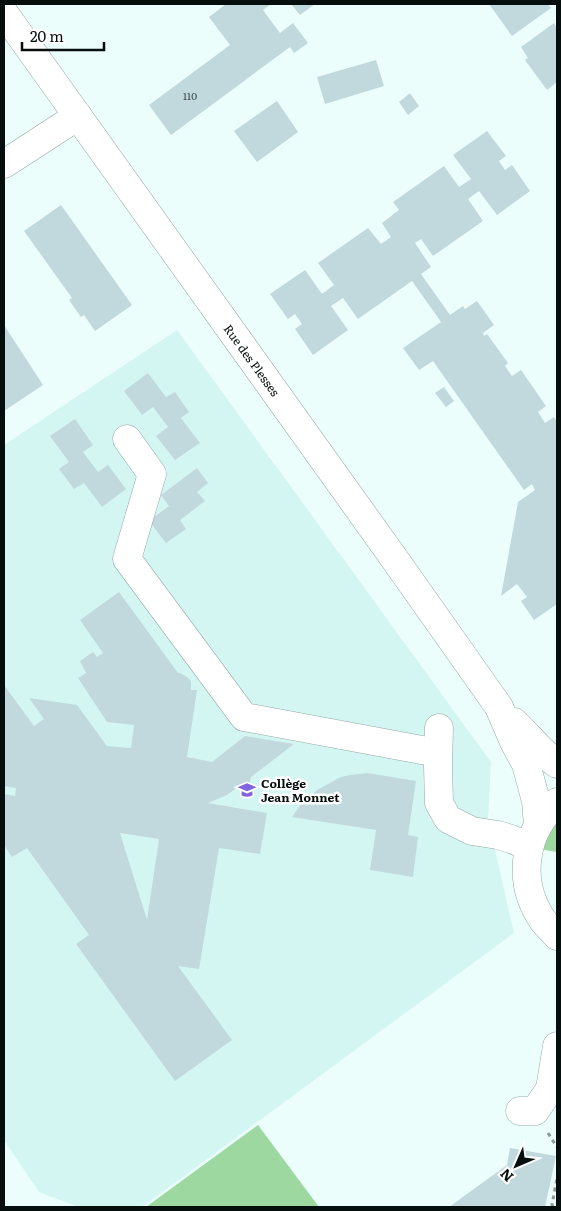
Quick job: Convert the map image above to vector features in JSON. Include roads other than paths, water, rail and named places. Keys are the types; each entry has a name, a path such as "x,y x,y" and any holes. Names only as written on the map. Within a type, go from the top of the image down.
{"street":[{"name":"Rue des Plesses","path":"4,13 499,707 528,734 542,752 557,764"},
{"path":"4,164 78,116"},
{"path":"127,439 152,474 127,559 244,717 439,741 439,803 448,819 472,832 504,837 534,835 546,813 557,802"},
{"name":"Rue des Plesses","path":"499,707 526,764 536,801 534,835 526,866 528,886 534,905 544,922 557,936"},
{"path":"520,1111 535,1111 550,1089 557,1046"}],"place":[{"name":"Collège Jean Monnet","path":"247,790"}]}
